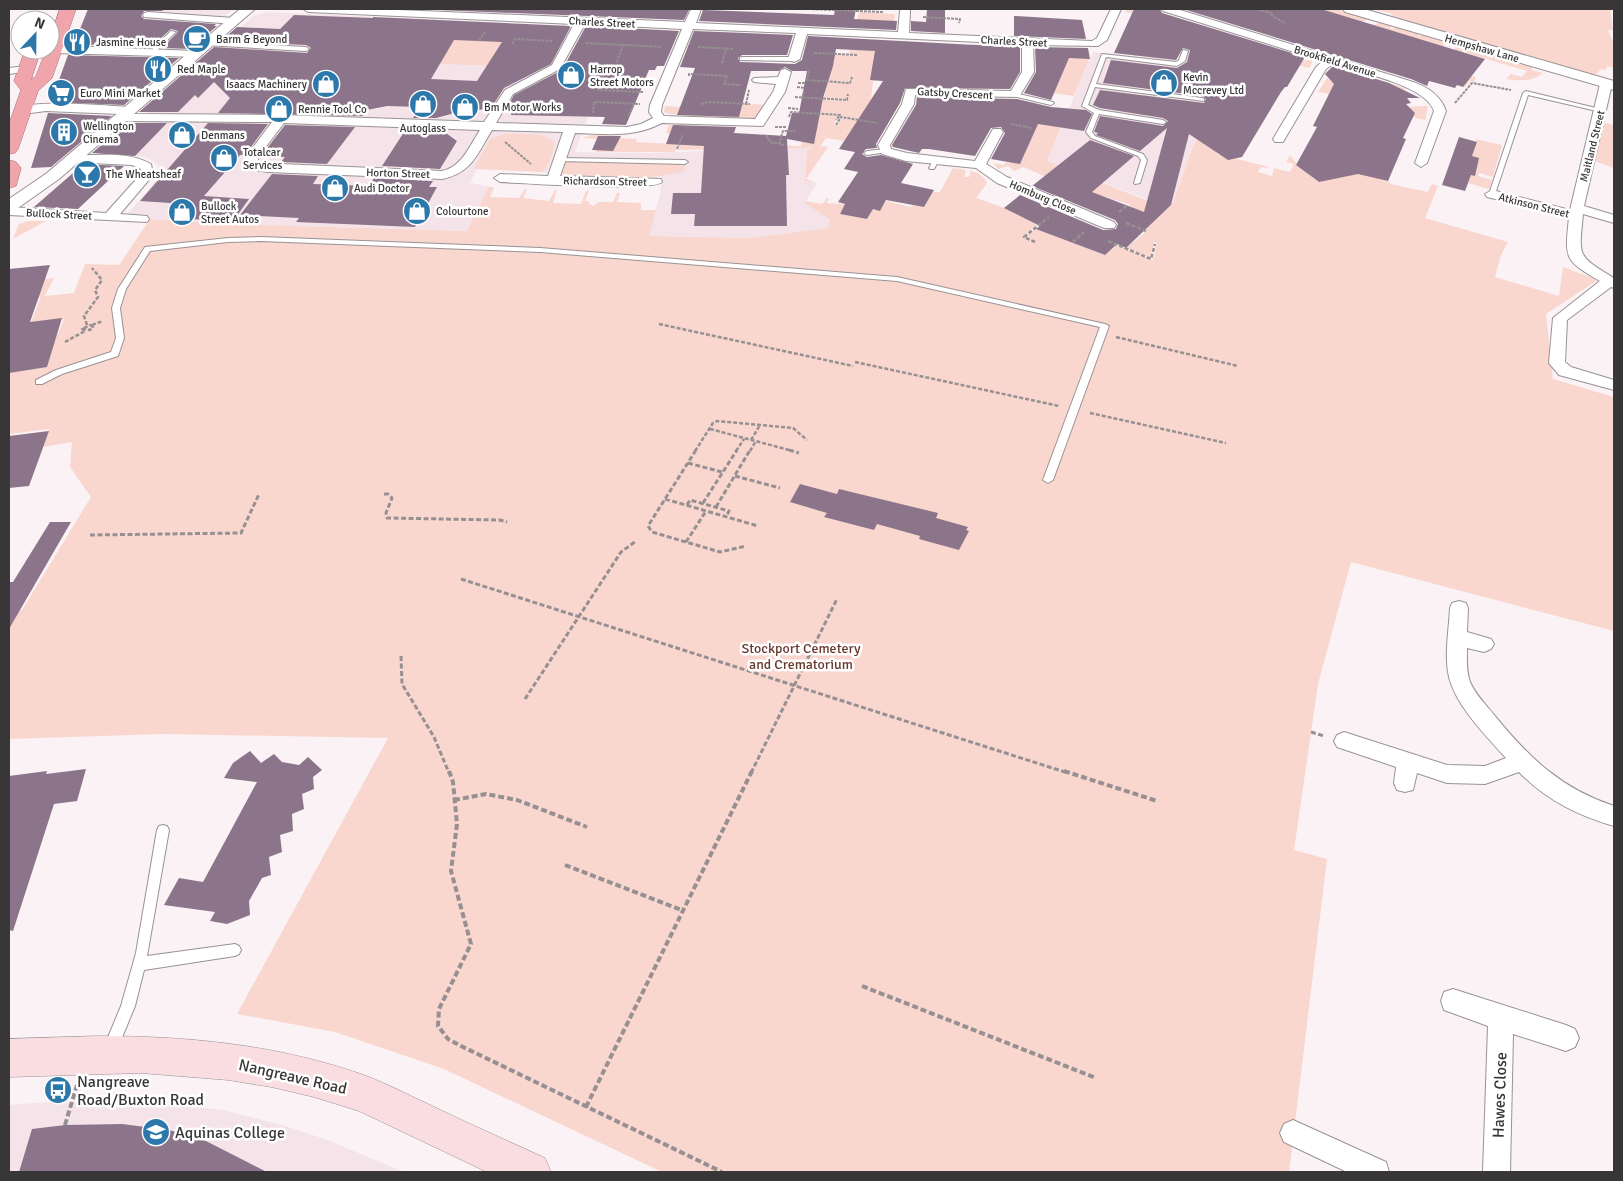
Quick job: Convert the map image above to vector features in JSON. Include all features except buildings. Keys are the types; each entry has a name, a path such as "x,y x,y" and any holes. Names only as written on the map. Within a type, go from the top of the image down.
{"highway":[{"path":"60,32 68,9"},
{"path":"29,60 22,81 30,89"},
{"path":"9,149 30,89 44,78 50,60"},
{"path":"9,166 12,168 9,182"}],"main road":[{"name":"Nangreave Road","path":"9,1058 98,1053 184,1057 241,1063 281,1070 357,1092 531,1172"}],"street":[{"path":"9,206 40,186 73,159 248,9"},
{"name":"Charles Street","path":"308,9 1094,44"},
{"path":"660,119 655,109 696,9"},
{"path":"1094,44 1102,40 1116,9"},
{"name":"Brookfield Avenue","path":"1167,9 1413,85 1436,102 1440,111 1421,163"},
{"name":"Hempshaw Lane","path":"1350,9 1393,19 1610,85"},
{"path":"902,36 905,11"},
{"path":"148,15 234,21"},
{"path":"487,128 510,91 548,73 556,66 580,21"},
{"path":"794,59 802,31"},
{"path":"1015,96 1028,72 1027,41"},
{"path":"60,50 196,54"},
{"path":"1279,139 1322,67 1331,60"},
{"path":"9,71 26,69"},
{"path":"23,110 46,107 126,114 281,118 487,128 627,131 645,127 660,119 685,119 762,129 764,100 784,77 758,80"},
{"name":"Maitland Street","path":"1577,212 1601,110 1610,85"},
{"name":"Gatsby Crescent","path":"886,151 884,145 908,104 910,91 1015,96"},
{"name":"Horton Street","path":"281,118 252,156 251,161 254,166 442,175 464,165 487,128"},
{"path":"886,151 934,164 980,165 997,127"},
{"name":"Richardson Street","path":"553,179 570,130"},
{"name":"Bullock Street","path":"73,159 131,161 148,167 147,175 110,217"},
{"name":"Homburg Close","path":"980,165 1002,180 1063,206 1115,223"},
{"name":"Richardson Street","path":"500,178 656,182"},
{"name":"Atkinson Street","path":"1492,194 1577,212"},
{"name":"Bullock Street","path":"9,210 142,219"},
{"path":"1614,219 1577,212 1574,254 1579,261 1612,283 1560,318 1557,363 1565,371 1614,385"},
{"path":"1459,608 1458,670 1461,684 1471,701 1521,762 1561,795 1582,805 1614,816"},
{"path":"1458,638 1484,644"},
{"path":"1344,741 1448,774 1485,775 1521,762"},
{"path":"1405,783 1406,761"},
{"path":"1453,1000 1501,1018 1566,1038"},
{"name":"Hawes Close","path":"1497,1172 1501,1018"},
{"path":"1294,1133 1376,1172"}],"lane":[{"path":"155,49 173,32"},
{"path":"208,44 306,49"},
{"path":"1094,44 1104,54 1168,64 1177,64 1182,61 1185,51"},
{"path":"1104,54 1085,106 1097,112 1163,122"},
{"path":"742,59 794,59"},
{"path":"1092,85 1202,100"},
{"path":"1492,194 1526,93 1601,110"},
{"path":"1015,96 1051,103"},
{"path":"1097,112 1089,132 1093,137 1134,152 1144,160 1137,184"},
{"path":"867,152 886,151"},
{"path":"561,160 685,162"},
{"path":"39,382 86,362 115,354 120,338 116,308 122,289 148,249 228,240 270,239 540,250 897,280 1105,326 1048,480"},
{"path":"98,1053 128,1006 139,964 163,830"},
{"path":"139,964 235,950"}],"path":[{"path":"808,9 882,12 882,9"},
{"path":"1258,9 1273,14 1272,16 1285,23"},
{"path":"923,17 960,19 960,23"},
{"path":"512,44 515,39 561,42"},
{"path":"577,43 670,47"},
{"path":"614,70 623,45"},
{"path":"722,63 726,49"},
{"path":"806,52 858,55"},
{"path":"810,66 807,80 850,82 852,77"},
{"path":"689,74 727,76 724,84 741,85"},
{"path":"602,80 598,90 641,92"},
{"path":"801,99 806,82 812,82"},
{"path":"1455,103 1472,83 1526,93"},
{"path":"96,89 129,92"},
{"path":"793,97 801,99 847,100 848,94"},
{"path":"801,99 808,99"},
{"path":"697,104 764,100"},
{"path":"593,113 594,102 634,104"},
{"path":"799,105 798,111 804,111"},
{"path":"780,143 783,131 795,131 787,130 791,112 840,114 836,120"},
{"path":"836,125 841,117 894,126"},
{"path":"997,127 1032,128"},
{"path":"762,129 772,143 784,145"},
{"path":"682,151 676,151 684,130"},
{"path":"500,138 538,170"},
{"path":"360,196 365,189"},
{"path":"1118,212 1127,205"},
{"path":"1035,242 1024,237 1063,206"},
{"path":"1115,223 1146,230"},
{"path":"1073,242 1086,231"},
{"path":"1102,239 1151,259 1155,244"},
{"path":"87,325 84,316 98,297 96,290 102,280 92,268"},
{"path":"659,324 853,366"},
{"path":"65,342 92,328 92,325 82,328 85,331"},
{"path":"1105,326 1118,339 1238,366"},
{"path":"855,362 1226,443"},
{"path":"746,546 720,552 652,532 648,526 713,423 717,421 793,428 807,440"},
{"path":"751,440 760,425"},
{"path":"710,429 799,453"},
{"path":"703,503 744,438"},
{"path":"716,507 756,441"},
{"path":"688,463 722,472"},
{"path":"735,476 780,488"},
{"path":"90,534 241,533 259,494"},
{"path":"384,494 388,494 392,498 386,513 387,518 500,520 507,522"},
{"path":"665,499 758,526"},
{"path":"687,505 690,500 703,503 729,511 726,516"},
{"path":"686,542 706,510"},
{"path":"525,699 621,552 636,541"},
{"path":"461,579 1157,801"},
{"path":"586,1107 836,599"},
{"path":"401,656 402,684 434,736 453,782 456,824 451,871 471,944 440,1009 438,1026 448,1039 461,1046 722,1172"},
{"path":"454,800 486,794 517,800 587,827"},
{"path":"565,865 684,911"},
{"path":"862,986 1096,1078"},
{"path":"65,1125 98,1053"}],"shaded area":[{"path":"142,9 233,9 224,17 150,12"},
{"path":"267,12 427,19 412,40 520,66 605,70 575,152 648,153 807,147 805,181 817,183 805,203 830,220 828,228 751,238 648,236 660,194 662,177 630,179 576,177 531,171 477,169 470,183 488,186 468,231 233,224 150,219 128,213 156,181 158,165 146,157 98,154 156,106 253,16"},
{"path":"1170,38 1241,62 1214,114 1193,146 1173,203 1167,207 1047,161 1093,52 1161,60"},
{"name":"Aquinas College","path":"130,1101 223,1110 282,1125 325,1139 404,1172 9,1172 9,1105 49,1102"}],"green space":[{"path":"1127,9 1134,9 1132,13 1125,12"},
{"name":"Stockport Cemetery and Crematorium","path":"1134,9 1148,9 1176,17 1173,26 1281,62 1311,60 1312,63 1309,68 1290,63 1222,150 1215,152 1219,155 1241,151 1237,159 1269,167 1261,167 1258,172 1272,176 1274,168 1290,172 1294,164 1286,162 1290,155 1300,167 1318,182 1324,181 1330,94 1318,92 1327,78 1334,83 1366,77 1365,75 1408,89 1383,90 1399,107 1428,106 1425,120 1413,117 1415,112 1398,108 1382,180 1390,182 1390,184 1428,192 1432,184 1438,186 1425,218 1508,242 1501,255 1495,277 1559,296 1563,267 1598,280 1546,314 1553,379 1614,397 1614,631 1351,562 1318,684 1294,850 1327,859 1289,1172 662,1172 444,1069 335,1032 237,1014 388,738 163,734 9,739 9,612 22,610 91,497 70,467 72,442 43,447 49,429 9,434 9,351 14,340 58,334 64,319 31,322 41,297 16,299 20,282 54,278 45,296 74,293 85,264 119,265 150,219 233,224 467,231 488,187 494,187 490,197 519,198 527,189 523,198 549,201 555,190 557,190 553,203 581,204 586,191 589,191 585,201 589,201 589,204 594,206 598,202 613,202 617,193 620,193 617,202 641,203 641,210 656,210 649,236 751,238 828,228 830,220 805,203 805,201 822,204 827,198 829,199 826,203 845,204 840,214 867,219 873,209 880,210 886,201 911,207 913,205 924,207 933,192 940,192 953,168 966,170 964,177 969,177 971,171 984,178 987,183 976,198 1005,208 1037,225 1022,237 1034,242 1025,237 1037,228 1104,255 1116,245 1153,260 1157,243 1154,242 1150,257 1126,248 1147,231 1145,230 1151,224 1128,204 1050,179 1024,167 1014,171 1008,166 998,169 994,163 1004,165 1006,162 1010,163 1016,153 1024,154 1027,148 1001,122 1067,112 1047,161 1166,208 1173,203 1193,146 1238,76 1169,38 1161,59 1117,53 1141,32 1125,28 1141,31 1145,22 1129,18 1150,21 1149,12"},
{"path":"1262,9 1294,9 1318,16 1324,11 1318,9 1336,9 1356,15 1354,17 1358,16 1368,19 1362,22 1374,25 1380,22 1392,26 1390,28 1393,29 1395,27 1420,34 1418,37 1423,35 1446,42 1443,46 1453,50 1458,45 1532,67 1532,70 1543,73 1530,79 1506,79 1511,74 1522,77 1527,71 1467,53 1467,75 1476,77 1474,82 1470,81 1465,87"},
{"path":"1370,9 1610,9 1613,30 1608,30 1614,45 1614,68 1608,66 1605,70 1601,69 1594,76 1395,17 1390,13"},
{"path":"859,12 895,14 894,21 857,21"},
{"path":"419,30 479,41 508,35 498,66 417,63"},
{"path":"972,44 1015,47 969,89 871,74 870,80 888,81 873,81 871,99 875,99 867,121 840,116 841,114 804,112 808,99 848,101 849,94 847,94 846,99 824,98 827,83 812,81 851,83 853,77 851,77 849,82 828,81 834,59 827,54 859,55 849,54 850,47 972,50"},
{"path":"1060,58 1090,58 1074,96 1053,93"},
{"path":"708,102 771,105 759,123 685,119 686,115 664,112 665,106 677,107"},
{"path":"813,114 838,115 834,125 837,126 842,118 866,122 845,141 826,138 819,148 822,146 828,147 806,179 817,183 805,181 807,149 815,148 678,150 681,141 801,146 804,132"},
{"path":"1599,121 1614,125 1614,168 1589,159"},
{"path":"685,124 675,152 596,152 597,139 581,138 592,135 619,136 619,138 637,139 636,142 675,144 678,134 666,133 669,125"},
{"path":"505,134 531,134 543,136 554,142 553,150 544,170 541,172 474,169 490,139"},
{"path":"1475,139 1502,145 1493,177 1479,173 1478,176 1492,180 1489,189 1468,183 1476,160 1479,159 1472,156 1477,142"},
{"path":"561,160 685,162 684,171 652,177 620,179 587,178 555,174"},
{"path":"28,221 46,221 13,239 19,224"}],"place":[{"name":"Barm & Beyond","path":"197,39"},
{"name":"Jasmine House","path":"77,42"},
{"name":"Red Maple","path":"158,69"},
{"name":"Harrop Street Motors","path":"571,75"},
{"name":"Kevin Mccrevey Ltd","path":"1164,83"},
{"name":"Isaacs Machinery","path":"326,84"},
{"name":"Euro Mini Market","path":"61,93"},
{"name":"Autoglass","path":"423,104"},
{"name":"Bm Motor Works","path":"465,107"},
{"name":"Rennie Tool Co","path":"279,109"},
{"name":"Wellington Cinema","path":"64,132"},
{"name":"Denmans","path":"182,135"},
{"name":"Totalcar Services","path":"224,158"},
{"name":"The Wheatsheaf","path":"87,174"},
{"name":"Audi Doctor","path":"335,188"},
{"name":"Colourtone","path":"417,211"},
{"name":"Bullock Street Autos","path":"182,212"},
{"name":"Nangreave Road/Buxton Road","path":"58,1090"},
{"name":"Aquinas College","path":"156,1132"}]}
